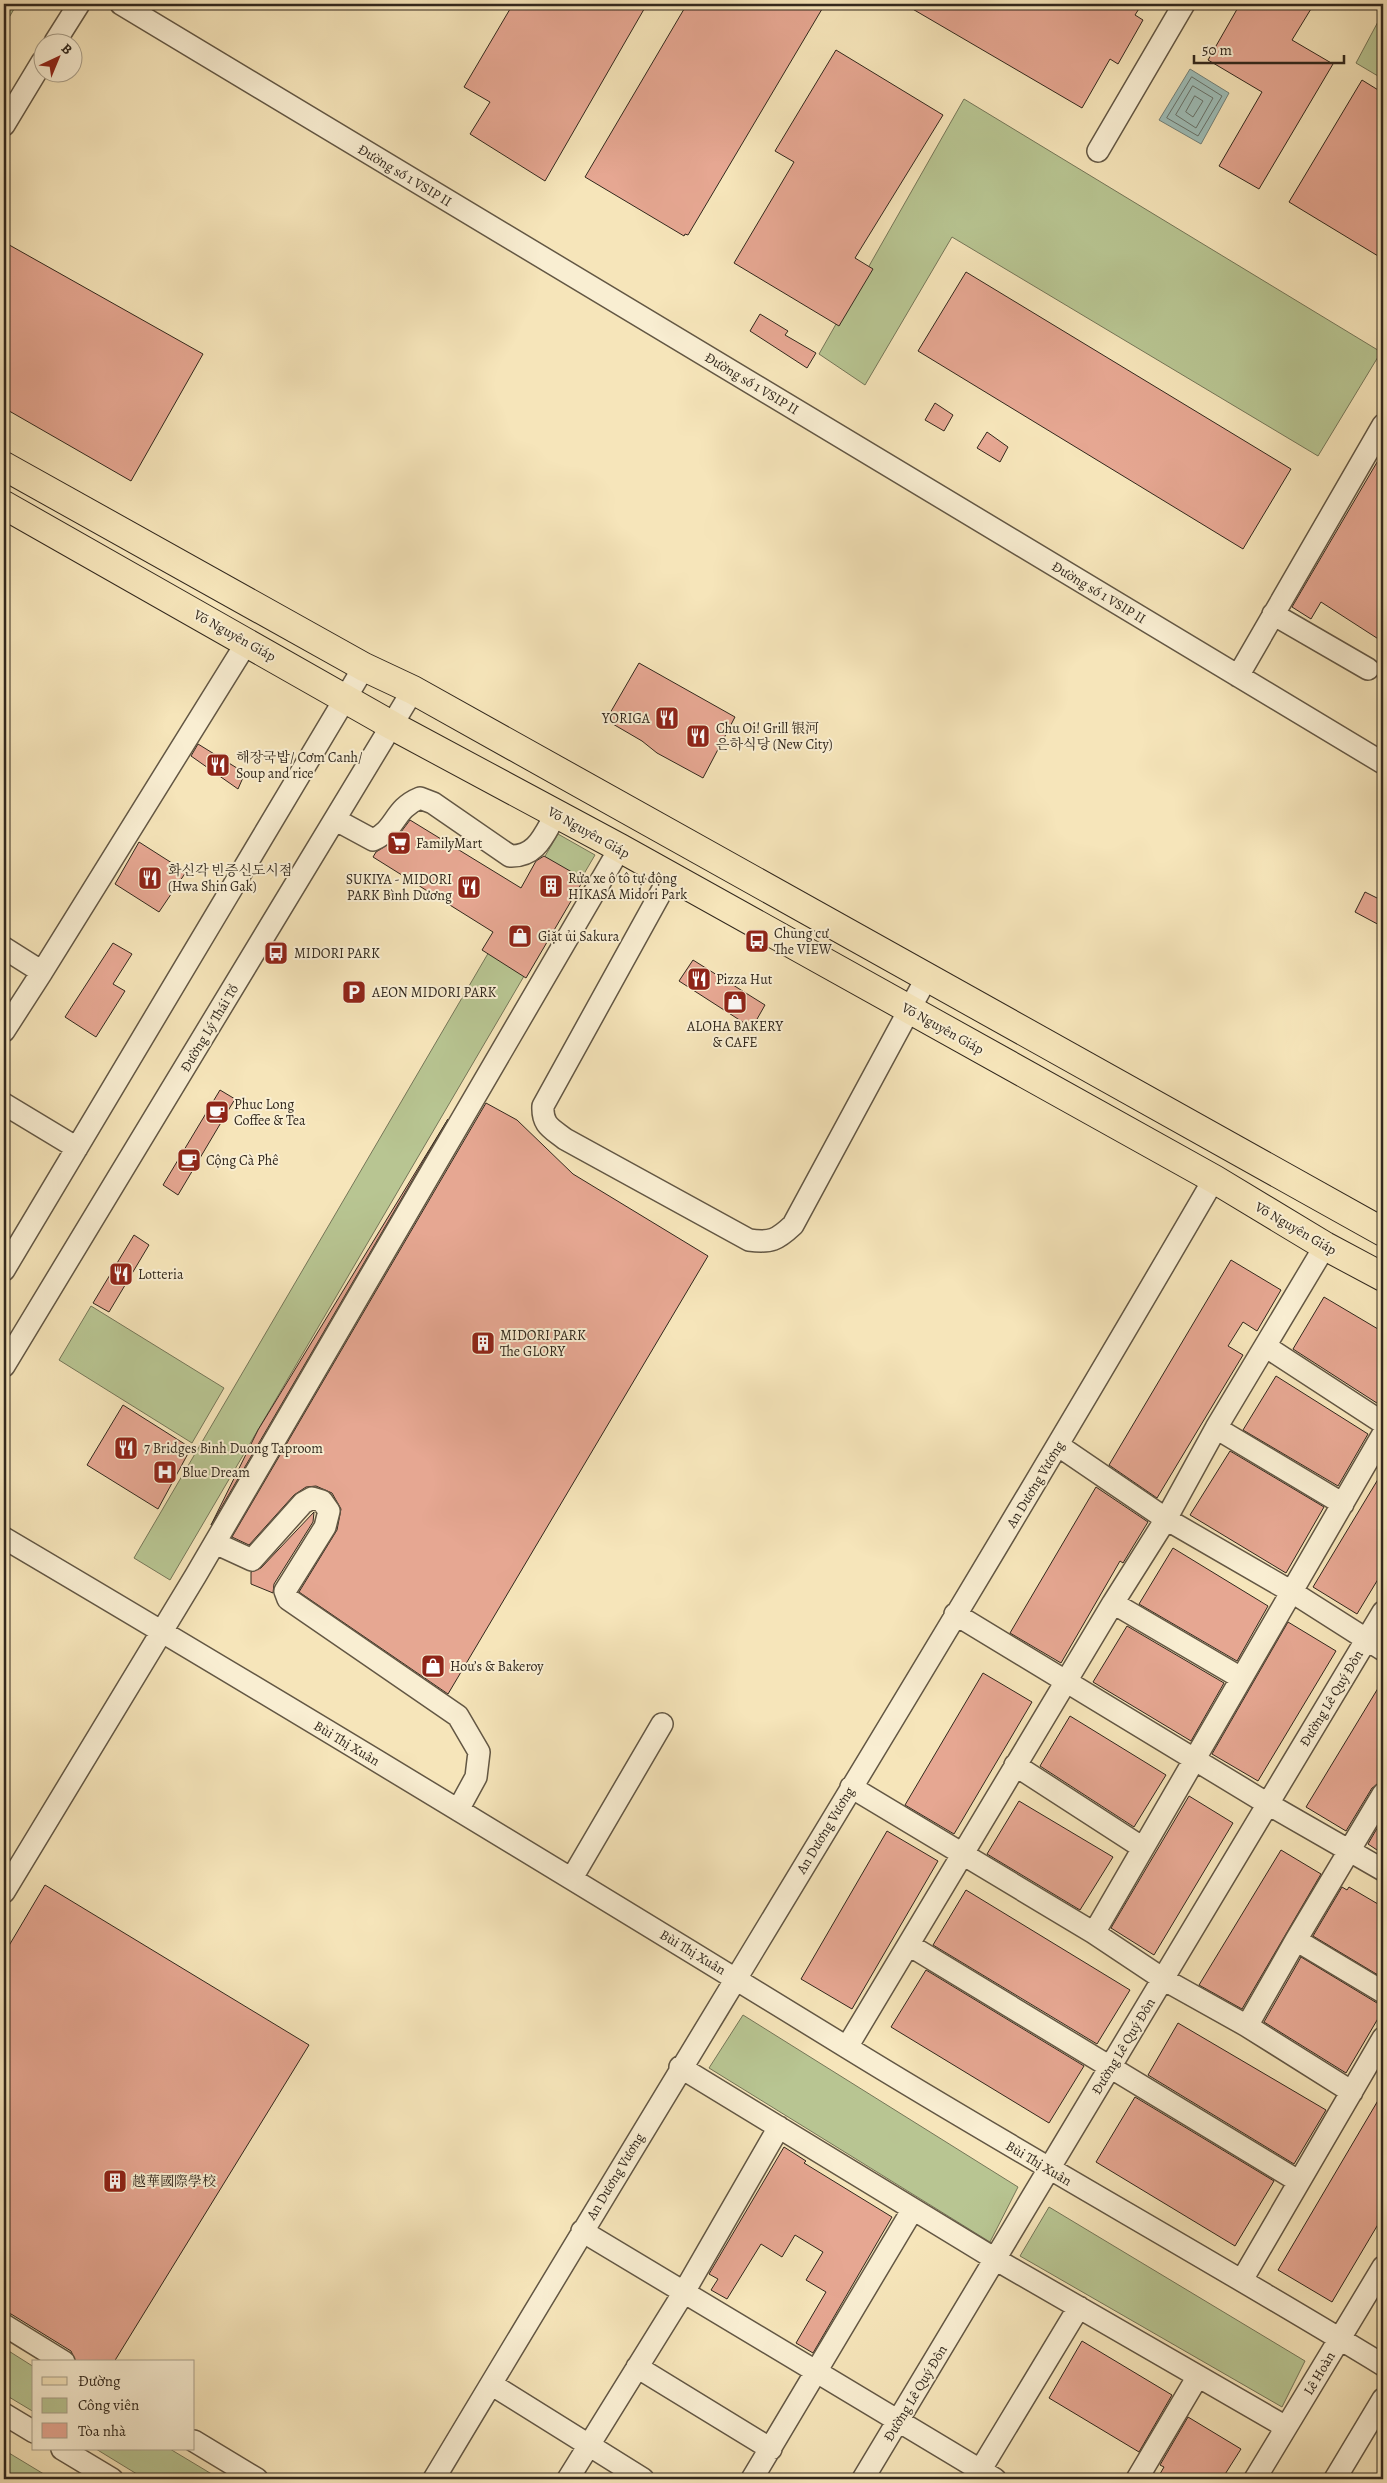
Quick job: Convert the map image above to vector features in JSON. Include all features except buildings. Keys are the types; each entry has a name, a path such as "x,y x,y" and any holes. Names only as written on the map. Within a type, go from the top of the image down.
{"main road":[{"path":"4,466 364,668 413,690 1383,1232"},
{"name":"Võ Nguyên Giáp","path":"4,506 346,697 393,726 620,848 1214,1179 1325,1246 1383,1277"}],"street":[{"path":"61,32 79,4"},
{"name":"Đường số 1 VSIP II","path":"121,4 1383,763"},
{"path":"1098,150 1184,4"},
{"path":"4,125 32,79"},
{"path":"1238,676 1383,426"},
{"path":"1273,614 1368,669"},
{"path":"4,1031 247,642"},
{"path":"4,1270 364,668"},
{"name":"Đường Lý Thái Tổ","path":"4,1366 393,726 413,690"},
{"path":"336,820 373,840 385,834 406,804 420,798 433,803 510,856 522,856 532,851 556,814"},
{"path":"4,1892 215,1543 620,848"},
{"path":"670,876 543,1106 543,1118 550,1128 565,1139 749,1240 767,1242 782,1236 793,1226 927,977"},
{"path":"4,948 42,972"},
{"path":"4,1104 76,1148"},
{"name":"An Dương Vương","path":"434,2479 680,2067 1059,1446 1214,1179"},
{"path":"846,2047 963,1856 1066,1681 1166,1520 1216,1428 1325,1246"},
{"path":"1265,1346 1383,1423"},
{"path":"1216,1428 1343,1504"},
{"path":"1094,1933 1383,1434"},
{"path":"1059,1446 1166,1520 1292,1592 1375,1645"},
{"path":"215,1543 252,1560 303,1503 312,1498 322,1501 329,1511 325,1527 284,1591 288,1599 303,1610 458,1716 479,1752 476,1777 458,1810"},
{"name":"Bùi Thị Xuân","path":"4,1538 572,1878 846,2047 1049,2169 1242,2280 1383,2365"},
{"path":"1113,1604 1241,1678"},
{"name":"Đường Lê Quý Đôn","path":"863,2479 1268,1804 1375,1645 1383,1612"},
{"path":"955,1614 1268,1804 1383,1870"},
{"path":"572,1878 662,1724"},
{"path":"1015,1765 1143,1848"},
{"path":"851,1787 1094,1933 1163,1979 1247,2026 1352,2092"},
{"path":"1247,2026 1383,1794"},
{"path":"1296,1940 1383,1992"},
{"path":"909,1945 1109,2069 1298,2181"},
{"path":"1242,2280 1383,2038"},
{"path":"680,2067 995,2259 1286,2427"},
{"path":"568,2479 684,2292 779,2127"},
{"path":"752,2479 818,2371 913,2208"},
{"path":"582,2231 899,2420 983,2476 1079,2307"},
{"name":"Lê Hoàn","path":"1255,2479 1383,2267"},
{"path":"4,2325 61,2360"},
{"path":"637,2367 771,2449"},
{"path":"1137,2479 1198,2376"},
{"path":"491,2384 643,2479"},
{"path":"1335,2479 1383,2399"},
{"path":"4,2414 32,2431"},
{"path":"195,2442 257,2479"},
{"path":"64,2450 112,2479"}],"green space":[{"path":"4,4 17,4 4,26"},
{"path":"1380,18 1383,20 1383,79 1356,63"},
{"path":"964,99 1381,352 1318,456 952,237 865,385 819,354"},
{"path":"558,834 595,855 170,1580 134,1558"},
{"path":"91,1306 224,1388 192,1443 59,1360"},
{"path":"743,2015 1018,2187 990,2242 709,2068"},
{"path":"1049,2207 1305,2361 1282,2407 1020,2256"},
{"path":"4,2348 32,2366 32,2411 4,2394"},
{"path":"4,2450 52,2479 4,2479"},
{"path":"98,2450 172,2450 220,2479 145,2479"}],"water":[{"path":"1190,69 1229,93 1201,144 1159,120"}],"place":[{"name":"YORIGA","path":"667,718"},
{"name":"Chu Oi! Grill 银河 은하식당 (New City)","path":"698,736"},
{"name":"해장국밥/ Cơm Canh/ Soup and rice","path":"218,765"},
{"name":"FamilyMart","path":"399,843"},
{"name":"화신각 빈증신도시점 (Hwa Shin Gak)","path":"150,878"},
{"name":"Rửa xe ô tô tự động HIKASA Midori Park","path":"551,886"},
{"name":"SUKIYA - MIDORI PARK Bình Dương","path":"469,887"},
{"name":"Giặt ủi Sakura","path":"520,936"},
{"name":"Chung cư The VIEW","path":"757,941"},
{"name":"MIDORI PARK","path":"276,953"},
{"name":"Pizza Hut","path":"699,979"},
{"name":"AEON MIDORI PARK","path":"354,992"},
{"name":"ALOHA BAKERY & CAFE","path":"735,1002"},
{"name":"Phuc Long Coffee & Tea","path":"217,1112"},
{"name":"Cộng Cà Phê","path":"189,1160"},
{"name":"Lotteria","path":"121,1274"},
{"name":"MIDORI PARK The GLORY","path":"483,1343"},
{"name":"7 Bridges Binh Duong Taproom","path":"126,1448"},
{"name":"Blue Dream","path":"165,1472"},
{"name":"Hou’s & Bakeroy","path":"433,1666"},
{"name":"越華國際學校","path":"115,2181"}]}
